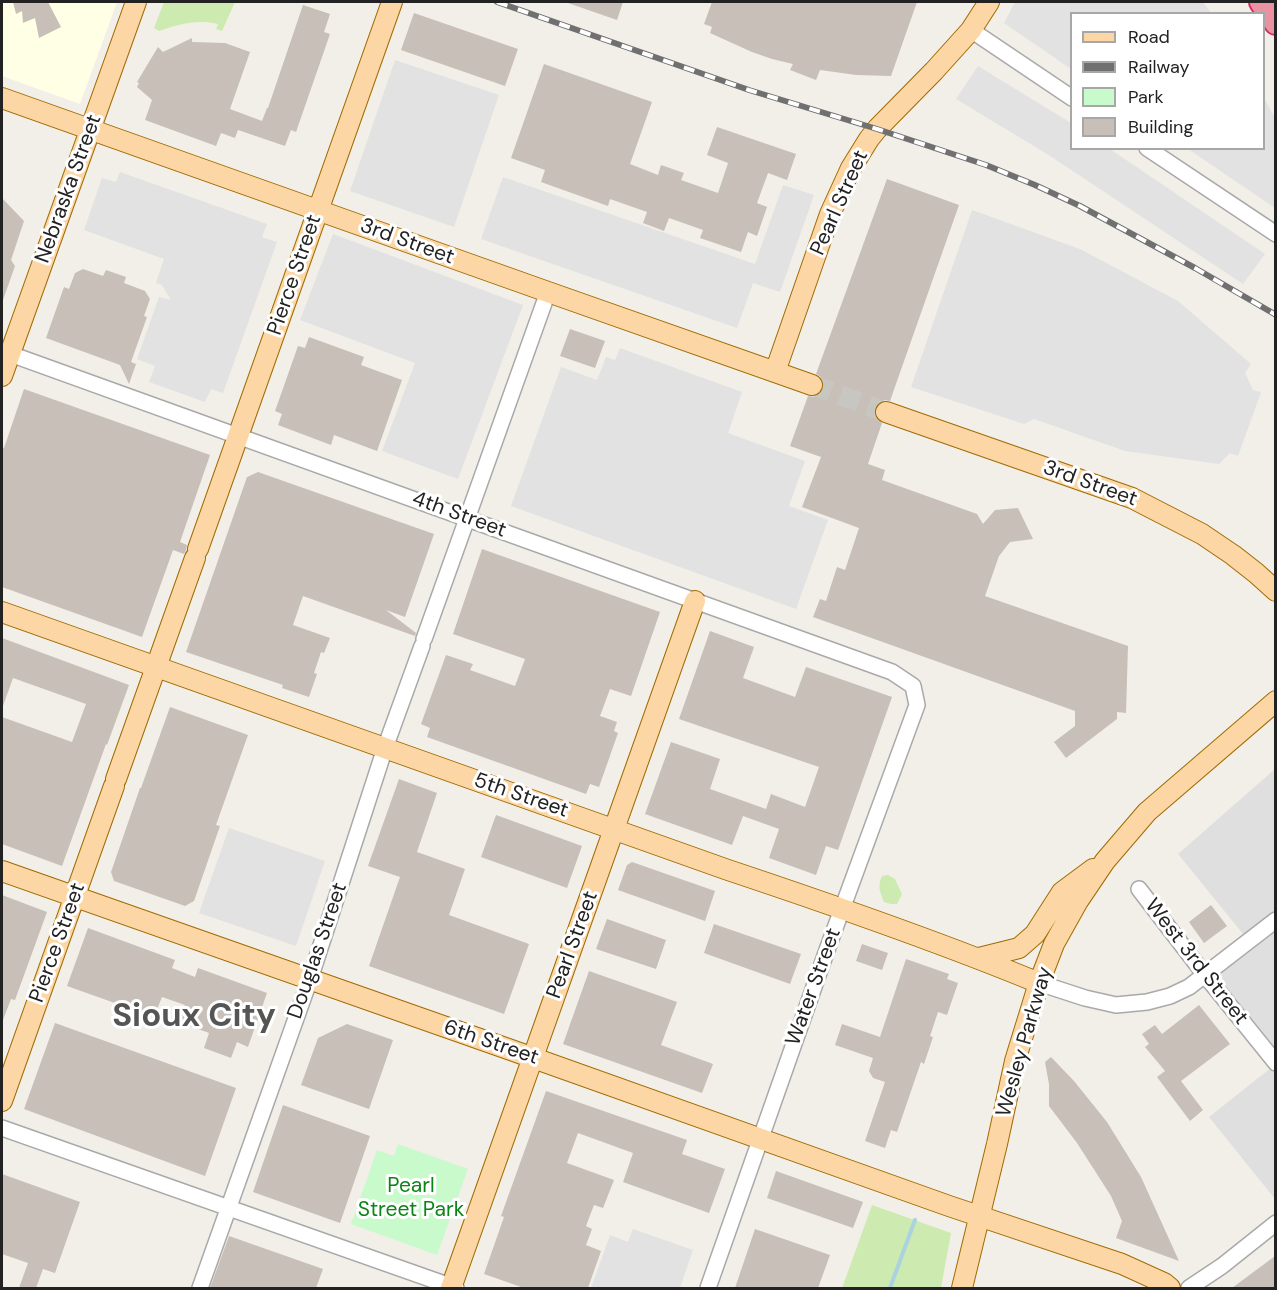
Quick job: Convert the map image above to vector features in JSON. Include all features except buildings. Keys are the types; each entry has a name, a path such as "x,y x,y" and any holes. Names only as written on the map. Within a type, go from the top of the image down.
{"highway":[{"path":"1261,2 1275,23"}],"main road":[{"name":"Nebraska Street","path":"2,376 5,353 136,2"},
{"name":"Pierce Street","path":"2,1101 392,2"},
{"name":"Pearl Street","path":"775,372 830,214 851,168 868,139 971,30 989,2"},
{"path":"1265,21 1275,33"},
{"name":"3rd Street","path":"2,98 812,385"},
{"name":"3rd Street","path":"886,412 1132,498 1202,534 1256,573 1275,591"},
{"name":"Pearl Street","path":"453,1288 695,601"},
{"name":"5th Street","path":"2,612 842,908 979,958 1039,983"},
{"name":"Wesley Parkway","path":"962,1288 1015,1061 1039,983 1054,944 1078,901 1105,861 1147,812 1275,701"},
{"path":"979,958 1019,948 1035,934 1062,892 1105,861"},
{"name":"6th Street","path":"2,871 760,1139 1122,1264 1170,1288"}],"street":[{"path":"971,30 1070,97"},
{"path":"1150,150 1275,234"},
{"name":"Douglas Street","path":"200,1288 310,979 385,748 548,292"},
{"name":"4th Street","path":"5,353 892,672 913,686"},
{"name":"Water Street","path":"708,1288 842,908 917,705 913,686"},
{"name":"West 3rd Street","path":"1139,889 1275,1063"},
{"path":"1039,983 1116,1005 1147,1002 1170,996 1189,987 1275,920"},
{"path":"2,1128 453,1288"},
{"path":"1189,1288 1222,1266 1275,1223"}],"shaded area":[{"path":"2,2 117,2 80,104 2,76"},
{"path":"1015,2 1203,2 1210,12 1070,12 1070,68 1004,23"},
{"path":"395,60 499,95 454,227 350,191"},
{"path":"978,66 1070,122 1070,150 1111,150 1265,254 1243,284 1047,154 956,99"},
{"path":"1265,100 1275,118 1275,208 1189,150 1265,150"},
{"path":"120,172 267,224 262,237 277,242 223,393 211,389 205,402 149,382 155,366 137,359 159,297 171,300 162,285 156,283 164,259 84,230 102,178 116,182"},
{"path":"503,177 755,264 783,185 814,195 780,292 753,283 737,328 481,239"},
{"path":"972,210 1080,249 1178,301 1251,364 1245,373 1253,390 1261,392 1238,456 1230,453 1219,464 1125,451 1034,419 1024,424 911,387"},
{"path":"333,234 523,305 458,479 382,451 415,363 300,320"},
{"path":"620,348 742,392 728,433 805,461 789,506 828,520 796,609 511,506 561,367 597,380 606,357 615,360"},
{"path":"1275,769 1275,1199 1209,1117 1272,1067 1204,982 1252,945 1178,854"},
{"path":"229,828 325,861 296,946 199,913"},
{"path":"633,1229 693,1250 680,1288 591,1288 610,1235 628,1242"}],"green space":[{"path":"164,2 235,2 222,31 216,29 218,24 195,22 159,31 154,28"},
{"path":"888,875 895,879 902,894 897,904 884,902 880,892 882,876"},
{"name":"Pearl Street Park","path":"398,1144 468,1169 437,1255 351,1224 377,1150 394,1156"},
{"path":"872,1205 951,1233 941,1288 842,1288"}],"waterway":[{"path":"890,1288 915,1220"}],"tunnel":[{"path":"812,385 886,412"}],"railway":[{"path":"497,2 749,90 986,165 1080,206 1276,315"}],"district":[{"name":"Sioux City","path":"194,1017"}]}
